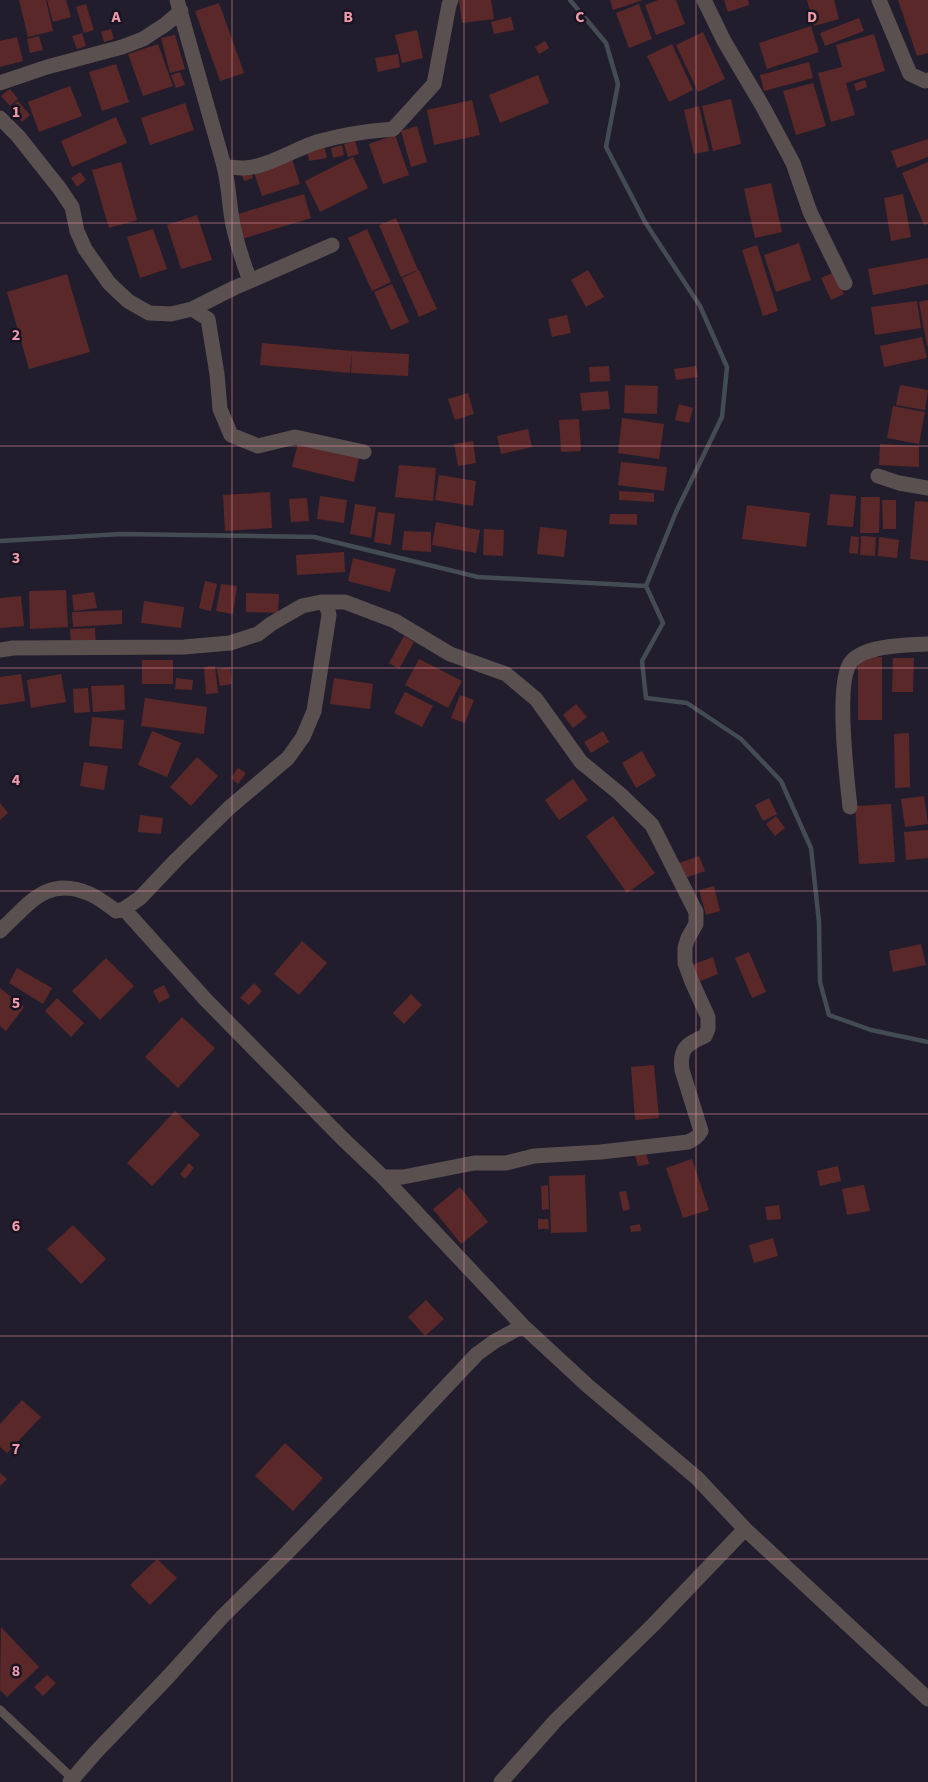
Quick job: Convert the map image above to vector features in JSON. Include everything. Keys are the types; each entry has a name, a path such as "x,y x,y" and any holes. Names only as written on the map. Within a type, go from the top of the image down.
{"street":[{"path":"224,166 245,168 260,166 299,148 318,142 369,131 393,129 434,84 448,5 451,0"},
{"path":"704,0 724,41 793,163 810,212 845,283"},
{"path":"879,0 910,74 925,81 928,80"},
{"path":"179,5 208,115 224,166 232,223 238,249 250,281"},
{"path":"0,83 143,39 160,28 179,5"},
{"path":"0,118 18,136 72,207 77,231 85,249 109,283 128,301 149,313 171,314 192,309 332,245"},
{"path":"192,309 208,318 217,374 220,409 231,435 258,446 295,437 364,452"},
{"path":"878,476 928,488"},
{"path":"0,650 13,648 184,647 230,643 258,634 302,606 321,602 345,602 395,621 450,654 506,674 536,699 581,762 620,794 652,825 696,912 696,924 684,947 685,963 708,1017 708,1029 705,1036 684,1048 681,1060 682,1070 701,1131 699,1136 694,1140 600,1152 534,1156 506,1163 474,1163 403,1177 383,1177"},
{"path":"0,931 31,902 50,890 60,887 71,887 92,894 116,911 124,910 140,898 229,808 288,758 304,737 314,711 329,615 325,604 321,602"},
{"path":"850,807 843,724 845,676 848,668 851,662 867,652 898,646 928,644"},
{"path":"124,910 206,1000 343,1140 383,1177 523,1326 588,1386 697,1478 745,1529 928,1699"},
{"path":"71,1781 223,1616 283,1557 477,1354 495,1340 523,1326"},
{"path":"501,1782 556,1720 654,1624 745,1529"}],"lane":[{"path":"0,1710 71,1781"}],"building":[{"path":"19,0 46,0 53,31 28,37"},
{"path":"47,0 66,0 71,17 53,22"},
{"path":"459,0 491,0 494,19 462,23"},
{"path":"610,0 643,0 613,10"},
{"path":"658,0 676,0 685,24 656,35 645,5"},
{"path":"724,0 748,0 749,5 728,12"},
{"path":"807,0 834,0 839,19 814,26"},
{"path":"898,0 928,0 928,53 917,56"},
{"path":"219,3 244,73 220,81 195,11"},
{"path":"86,4 94,30 84,33 76,7"},
{"path":"639,4 652,39 629,48 616,13"},
{"path":"511,17 514,30 494,34 491,22"},
{"path":"859,18 864,31 825,46 820,33"},
{"path":"811,26 819,52 767,69 759,43"},
{"path":"111,29 114,39 104,42 101,32"},
{"path":"417,30 423,58 402,63 395,35"},
{"path":"703,32 725,79 698,92 676,45"},
{"path":"82,33 86,46 77,49 72,36"},
{"path":"874,34 885,71 846,83 855,115 831,122 818,73 842,67 836,45"},
{"path":"175,35 185,69 170,73 161,38"},
{"path":"39,36 43,50 30,53 27,39"},
{"path":"17,37 23,61 0,67 0,41"},
{"path":"545,41 549,48 539,54 535,47"},
{"path":"158,44 173,86 143,96 128,54"},
{"path":"672,44 693,90 669,102 647,56"},
{"path":"398,54 400,67 378,72 375,58"},
{"path":"809,62 813,78 764,91 760,75"},
{"path":"116,64 129,102 102,111 89,72"},
{"path":"180,72 185,85 176,88 171,75"},
{"path":"538,75 549,103 500,123 489,95"},
{"path":"865,80 867,87 856,91 854,84"},
{"path":"813,83 826,126 796,135 783,91"},
{"path":"70,86 82,116 39,132 28,102"},
{"path":"10,89 18,99 10,106 1,96"},
{"path":"731,99 741,144 713,151 702,106"},
{"path":"472,100 480,135 434,145 427,110"},
{"path":"18,101 30,115 22,122 10,108"},
{"path":"185,103 194,130 150,145 141,118"},
{"path":"699,106 709,151 694,154 684,110"},
{"path":"116,117 127,143 72,167 61,141"},
{"path":"417,126 427,162 411,167 401,131"},
{"path":"395,135 409,175 383,184 369,144"},
{"path":"928,139 928,157 897,168 891,151"},
{"path":"355,141 359,154 348,157 344,144"},
{"path":"324,145 327,158 309,161 307,149"},
{"path":"342,145 344,155 333,158 331,148"},
{"path":"353,157 368,188 320,212 305,181"},
{"path":"292,159 300,184 262,196 254,172"},
{"path":"121,162 137,220 109,228 92,170"},
{"path":"928,162 928,224 924,225 902,173"},
{"path":"251,170 253,178 244,181 241,173"},
{"path":"80,172 86,180 77,187 71,178"},
{"path":"771,183 782,232 755,238 744,189"},
{"path":"304,194 311,218 242,239 235,215"},
{"path":"903,194 911,237 891,241 884,198"},
{"path":"197,215 212,260 181,269 167,225"},
{"path":"396,218 418,270 401,277 379,225"},
{"path":"153,229 167,269 140,278 127,237"},
{"path":"367,229 391,282 372,291 348,238"},
{"path":"799,243 811,280 776,292 764,255"},
{"path":"757,245 778,311 763,316 742,250"},
{"path":"928,258 928,284 873,295 868,269"},
{"path":"419,270 437,309 419,317 402,278"},
{"path":"588,270 604,297 586,307 571,280"},
{"path":"834,272 844,294 831,300 821,278"},
{"path":"67,274 90,352 29,369 7,292"},
{"path":"392,284 409,322 391,330 374,292"},
{"path":"928,300 928,346 927,346 919,302"},
{"path":"917,301 921,328 875,335 871,307"},
{"path":"567,315 571,333 552,337 548,319"},
{"path":"922,337 927,358 884,367 880,346"},
{"path":"262,343 352,351 350,373 260,365"},
{"path":"352,351 409,354 408,376 351,373"},
{"path":"609,366 610,381 590,382 589,367"},
{"path":"696,366 698,377 676,380 674,369"},
{"path":"625,385 658,386 657,414 624,413"},
{"path":"900,385 928,390 925,410 896,405"},
{"path":"608,391 610,409 582,411 580,393"},
{"path":"468,393 474,414 455,420 448,399"},
{"path":"679,404 693,408 689,423 675,420"},
{"path":"893,406 925,412 919,444 887,438"},
{"path":"622,418 664,424 659,459 618,453"},
{"path":"579,419 581,451 561,452 559,420"},
{"path":"528,429 532,447 501,454 497,436"},
{"path":"473,441 476,463 458,466 454,444"},
{"path":"298,443 359,458 354,482 292,467"},
{"path":"880,444 919,446 919,467 879,465"},
{"path":"621,462 667,467 664,491 618,485"},
{"path":"399,465 436,468 433,501 395,497"},
{"path":"439,475 476,481 473,506 435,500"},
{"path":"619,491 654,493 654,502 619,500"},
{"path":"270,492 272,528 225,531 223,495"},
{"path":"830,494 856,496 853,527 827,525"},
{"path":"320,496 347,500 344,523 317,519"},
{"path":"861,497 880,497 879,533 860,533"},
{"path":"307,498 309,521 291,522 289,499"},
{"path":"882,500 896,500 896,529 883,529"},
{"path":"915,501 928,502 928,561 910,559"},
{"path":"355,504 376,507 371,538 350,534"},
{"path":"747,505 810,513 806,547 742,539"},
{"path":"378,512 395,514 391,545 374,542"},
{"path":"610,514 637,514 637,525 609,524"},
{"path":"436,522 480,530 476,553 432,545"},
{"path":"540,527 567,530 564,557 537,554"},
{"path":"484,529 504,530 503,556 483,555"},
{"path":"404,531 431,532 431,552 402,550"},
{"path":"851,536 859,537 858,554 849,553"},
{"path":"861,536 876,537 875,556 860,555"},
{"path":"879,537 899,540 897,558 878,556"},
{"path":"344,552 345,572 297,575 296,555"},
{"path":"353,558 396,569 390,592 348,581"},
{"path":"205,581 217,584 211,611 199,608"},
{"path":"221,584 237,586 233,614 216,611"},
{"path":"66,590 68,627 30,629 29,591"},
{"path":"94,592 97,608 74,611 72,595"},
{"path":"246,593 279,594 278,613 246,612"},
{"path":"21,596 24,626 0,628 0,598"},
{"path":"144,601 184,607 181,628 141,623"},
{"path":"122,610 122,624 73,627 72,612"},
{"path":"95,628 96,646 71,647 70,629"},
{"path":"404,636 414,642 399,669 389,663"},
{"path":"858,657 882,657 882,720 858,720"},
{"path":"893,658 914,658 913,692 892,692"},
{"path":"419,659 462,681 448,708 405,685"},
{"path":"142,660 173,660 173,684 142,684"},
{"path":"215,666 218,693 206,694 204,667"},
{"path":"230,667 232,684 220,686 217,669"},
{"path":"21,674 25,701 0,705 0,677"},
{"path":"61,674 66,702 31,708 27,680"},
{"path":"176,678 193,680 192,690 175,689"},
{"path":"334,678 373,684 370,709 330,704"},
{"path":"124,685 125,710 93,712 91,686"},
{"path":"88,688 90,712 74,713 73,689"},
{"path":"405,692 433,706 422,727 394,713"},
{"path":"460,695 474,700 465,723 451,718"},
{"path":"145,698 207,707 204,734 141,726"},
{"path":"576,704 587,717 573,728 563,715"},
{"path":"92,717 124,720 122,749 89,746"},
{"path":"152,731 181,743 167,777 138,765"},
{"path":"603,731 609,742 591,753 584,742"},
{"path":"909,733 910,787 895,788 894,734"},
{"path":"642,751 656,776 636,788 622,763"},
{"path":"197,757 218,776 191,806 170,787"},
{"path":"84,762 108,766 104,790 80,786"},
{"path":"238,768 246,773 238,784 231,778"},
{"path":"573,779 588,800 559,820 545,800"},
{"path":"924,796 928,824 905,827 901,799"},
{"path":"769,798 777,814 763,821 755,805"},
{"path":"0,803 8,813 0,820"},
{"path":"891,804 895,862 859,864 855,806"},
{"path":"140,815 163,818 161,834 138,832"},
{"path":"613,816 655,873 627,893 586,836"},
{"path":"776,816 785,828 775,836 766,824"},
{"path":"928,830 928,858 906,860 904,832"},
{"path":"699,856 705,871 685,878 679,863"},
{"path":"714,886 720,911 706,915 699,890"},
{"path":"302,941 327,963 299,995 274,974"},
{"path":"921,944 926,965 893,972 889,951"},
{"path":"749,952 766,992 752,998 735,958"},
{"path":"713,957 718,974 698,982 692,965"},
{"path":"106,958 134,986 100,1020 72,991"},
{"path":"17,968 52,988 43,1004 9,983"},
{"path":"254,983 262,991 249,1005 240,998"},
{"path":"164,985 170,997 159,1003 153,991"},
{"path":"0,988 24,1007 6,1031 0,1026"},
{"path":"411,994 422,1005 404,1024 393,1013"},
{"path":"57,998 84,1023 71,1037 45,1011"},
{"path":"182,1017 215,1048 178,1088 145,1057"},
{"path":"654,1065 659,1118 635,1120 631,1067"},
{"path":"175,1111 200,1135 152,1186 127,1163"},
{"path":"646,1153 649,1164 638,1166 635,1155"},
{"path":"692,1159 709,1210 683,1218 666,1168"},
{"path":"189,1163 194,1168 185,1179 180,1174"},
{"path":"838,1166 841,1181 820,1186 817,1171"},
{"path":"585,1175 587,1232 551,1233 549,1176"},
{"path":"548,1185 549,1209 542,1210 541,1186"},
{"path":"864,1185 870,1211 847,1215 842,1189"},
{"path":"460,1187 488,1222 461,1244 433,1209"},
{"path":"626,1191 630,1209 623,1211 619,1192"},
{"path":"779,1205 781,1219 767,1220 765,1207"},
{"path":"538,1219 548,1219 549,1229 538,1229"},
{"path":"640,1224 641,1231 631,1232 630,1226"},
{"path":"73,1225 106,1259 81,1284 47,1249"},
{"path":"773,1238 778,1256 754,1263 749,1245"},
{"path":"426,1300 444,1319 425,1336 408,1317"},
{"path":"22,1400 41,1417 7,1453 0,1447 0,1424"},
{"path":"285,1443 323,1478 293,1511 255,1476"},
{"path":"0,1473 7,1479 0,1486"},
{"path":"157,1559 177,1578 150,1605 130,1585"},
{"path":"1,1627 39,1667 7,1697 0,1690"},
{"path":"47,1675 56,1683 43,1696 34,1687"}],"waterway":[{"path":"570,0 606,43 618,84 606,147 645,222 700,306 727,367 722,417 676,512 646,586 663,623 642,661 646,698 687,703 741,739 781,781 811,848 819,922 820,982 829,1015 871,1030 928,1042"},
{"path":"0,541 121,534 314,537 478,577 646,586"}]}
